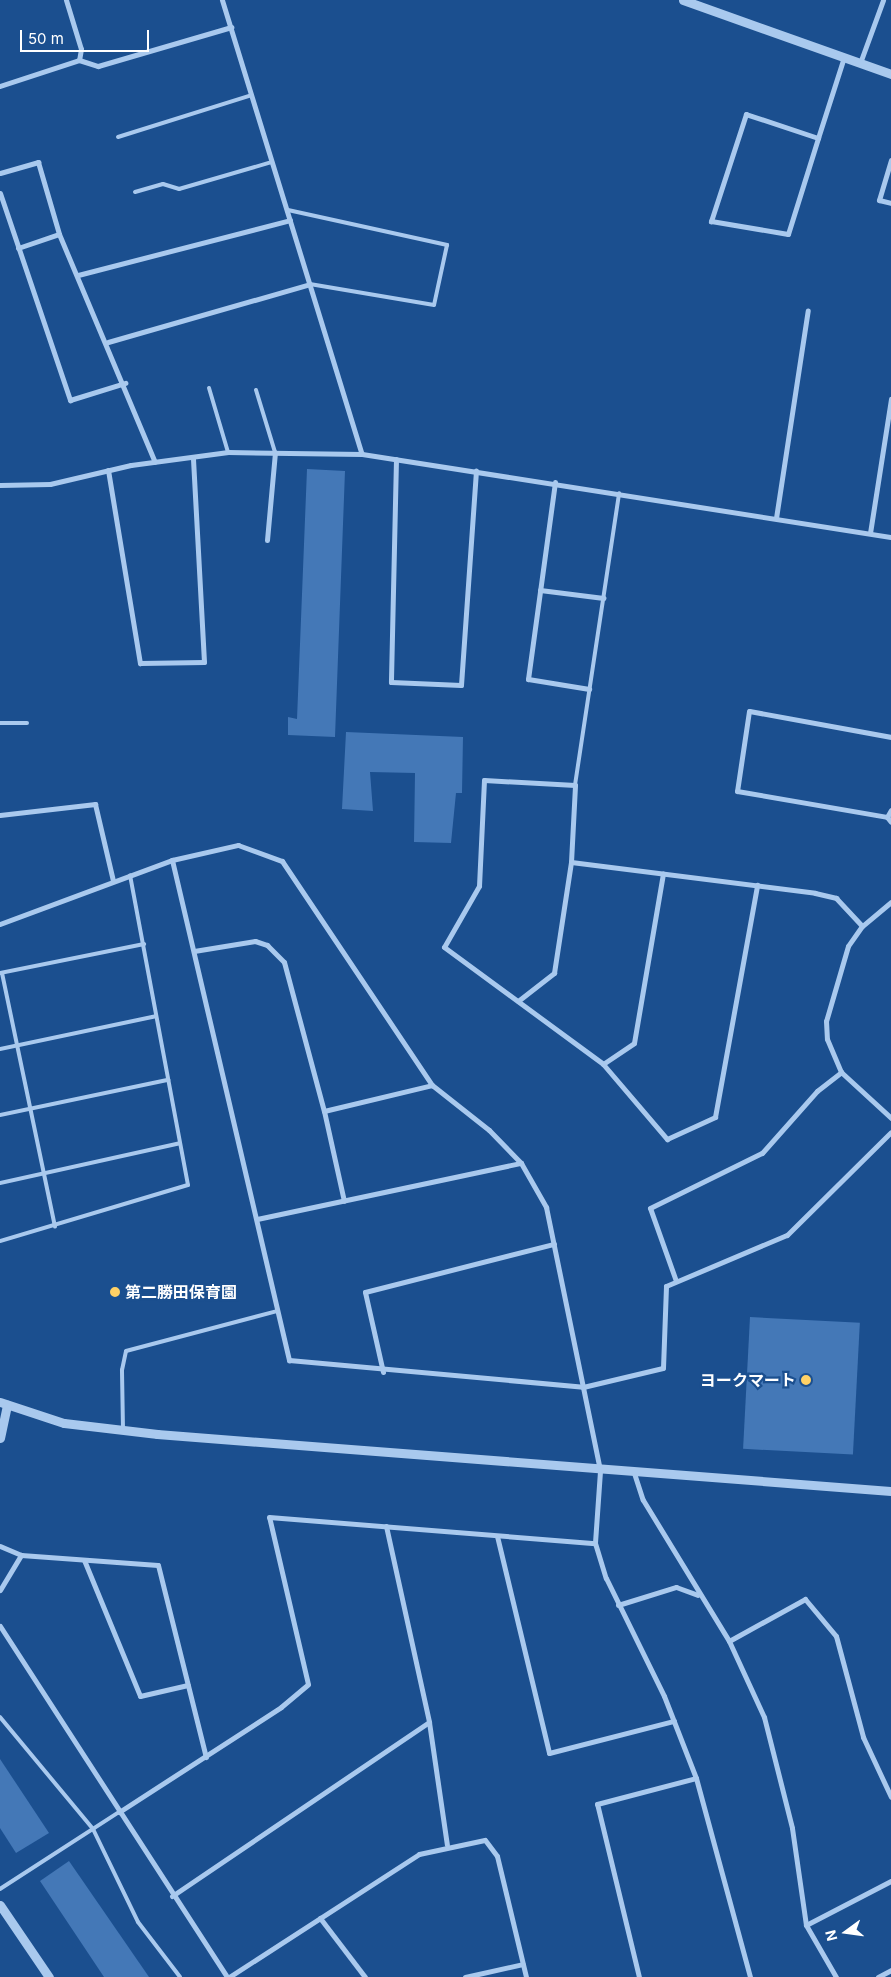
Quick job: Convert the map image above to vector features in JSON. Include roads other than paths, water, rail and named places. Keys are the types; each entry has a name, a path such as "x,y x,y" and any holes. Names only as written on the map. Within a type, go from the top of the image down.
{"street":[{"path":"66,0 81,49 79,60"},
{"path":"222,0 362,454"},
{"path":"683,0 891,74"},
{"path":"860,63 883,0"},
{"path":"0,86 79,60 98,66 231,27"},
{"path":"818,138 746,114 711,221 788,234 844,57"},
{"path":"891,160 879,200 891,203"},
{"path":"0,174 38,162 59,234 108,342 155,462"},
{"path":"0,193 70,400 125,383"},
{"path":"78,275 290,220"},
{"path":"18,248 59,234"},
{"path":"108,342 310,284"},
{"path":"776,518 808,310"},
{"path":"870,533 891,399"},
{"path":"0,485 50,484 108,470 228,452 362,454 619,492 891,537"},
{"path":"267,540 275,452"},
{"path":"108,470 140,664 204,662 193,457"},
{"path":"396,459 391,682 462,685 476,471"},
{"path":"555,482 528,679 589,689"},
{"path":"540,590 603,598"},
{"path":"891,737 749,711 736,791 889,820 891,810"},
{"path":"518,1001 554,973 571,862 575,785 484,780 479,886 444,947 603,1064 667,1139 715,1116 757,885"},
{"path":"0,815 96,804 113,881"},
{"path":"0,924 172,860 238,845 282,861 432,1085 489,1130 521,1163 546,1208 600,1471 595,1543 618,1605 674,1720 696,1778 750,1977"},
{"path":"172,860 289,1360 383,1372 583,1387 663,1368 666,1286 786,1235 891,1132"},
{"path":"571,862 757,885 836,898 862,926"},
{"path":"603,1064 634,1043 664,873"},
{"path":"891,902 862,926 848,946 827,1011 827,1039 841,1072 891,1118"},
{"path":"194,951 255,941 267,945 284,962 324,1111 344,1201"},
{"path":"676,1281 650,1208 762,1154 817,1091 841,1072"},
{"path":"324,1111 432,1085"},
{"path":"257,1220 521,1163"},
{"path":"383,1372 365,1292 554,1244"},
{"path":"0,1438 2,1406 64,1423 124,1429 600,1471 891,1491"},
{"path":"634,1473 643,1500 698,1595 729,1641 764,1717 792,1828 806,1925 836,1977"},
{"path":"119,1812 206,1757 308,1684 269,1517 595,1543"},
{"path":"386,1526 429,1722 447,1845"},
{"path":"497,1536 548,1754 674,1720"},
{"path":"0,1546 21,1555 158,1565 206,1757"},
{"path":"0,1590 21,1555"},
{"path":"84,1560 140,1696 188,1686"},
{"path":"618,1605 676,1587 698,1595"},
{"path":"729,1641 805,1600 836,1636 863,1738 891,1797"},
{"path":"0,1626 172,1896 228,1977 393,1869 447,1845 485,1840 492,1845 526,1977"},
{"path":"172,1896 429,1722"},
{"path":"639,1977 597,1804 696,1778"},
{"path":"806,1925 891,1880"},
{"path":"0,1905 49,1977"},
{"path":"320,1918 365,1977"},
{"path":"465,1977 523,1964"},
{"path":"878,1977 891,1970"}],"lane":[{"path":"118,137 252,95"},
{"path":"135,192 163,184 179,189 272,162"},
{"path":"288,210 447,244 434,305 310,284"},
{"path":"210,388 228,452"},
{"path":"256,390 275,452"},
{"path":"575,785 619,492"},
{"path":"0,723 27,723"},
{"path":"0,1241 55,1228 188,1185 130,875"},
{"path":"55,1228 1,973 144,944"},
{"path":"0,1049 156,1016"},
{"path":"0,1115 168,1080"},
{"path":"0,1183 45,1176 180,1143"},
{"path":"124,1429 122,1370 126,1351 277,1311"},
{"path":"0,1716 93,1829 138,1922 180,1977"},
{"path":"0,1889 119,1812"}],"place":[{"name":"第二勝田保育園","path":"115,1292"},
{"name":"ヨークマート","path":"806,1380"}]}
